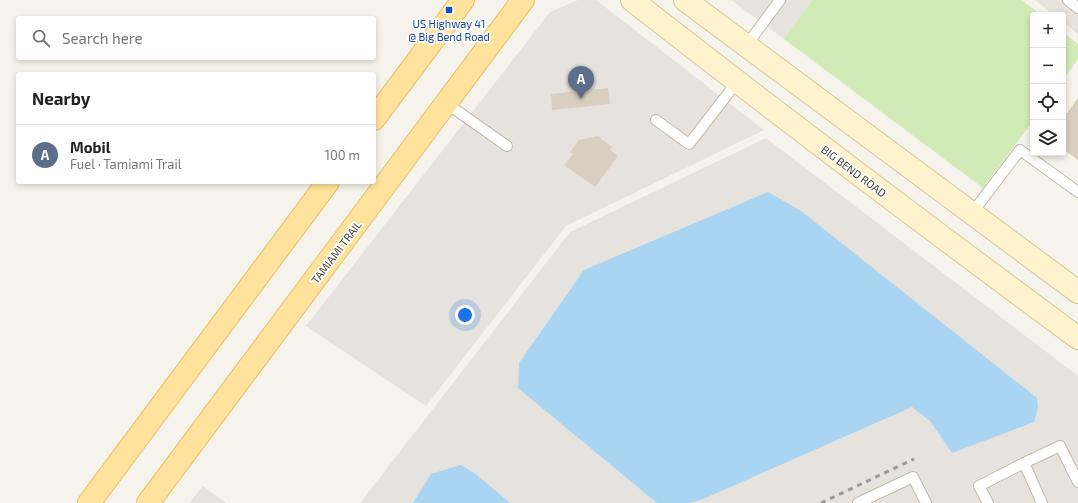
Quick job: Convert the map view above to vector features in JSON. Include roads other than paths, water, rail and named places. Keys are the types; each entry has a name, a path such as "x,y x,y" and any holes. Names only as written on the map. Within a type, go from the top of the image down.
{"main road":[{"path":"376,117 463,0"},
{"name":"TAMIAMI TRAIL","path":"148,503 523,0"},
{"name":"BIG BEND ROAD","path":"632,0 954,247 1078,338"},
{"path":"685,0 1078,292"},
{"path":"89,503 327,184"}],"lane":[{"path":"746,46 780,0"},
{"path":"1068,0 1078,8"},
{"path":"656,120 689,144 737,82"},
{"path":"446,103 507,146"},
{"path":"972,213 1020,150 1078,192"},
{"path":"988,503 979,486 1060,446 1078,482"},
{"path":"1024,463 1042,503"},
{"path":"858,503 913,477 926,503"}],"water":[{"path":"768,192 801,211 1037,398 1038,407 1034,422 952,453 930,421 912,407 703,499 690,503 657,503 518,388 519,363 584,270"},
{"path":"461,465 477,475 510,503 413,503 431,474"}],"railway":[{"path":"821,503 914,459"}],"place":[{"name":"US Highway 41 @ Big Bend Road","path":"449,10"},
{"name":"Mobil","path":"581,99"}]}
